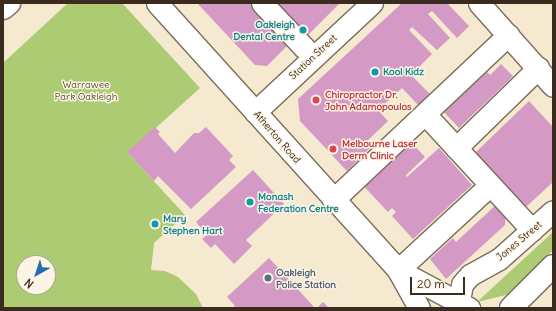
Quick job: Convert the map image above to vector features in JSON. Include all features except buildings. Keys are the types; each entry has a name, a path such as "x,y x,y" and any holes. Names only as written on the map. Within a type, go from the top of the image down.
{"highway":[{"path":"511,308 553,266"}],"street":[{"path":"3,8 9,3"},
{"name":"Atherton Road","path":"157,3 333,200 398,270 419,308"},
{"path":"262,3 314,57"},
{"name":"Station Street","path":"255,112 372,3"},
{"path":"479,3 553,86"},
{"path":"333,200 508,35"},
{"path":"456,148 538,68"},
{"path":"425,114 532,230"},
{"path":"398,270 490,185"},
{"name":"Jones Street","path":"464,306 462,284 470,275 499,259 553,211"},
{"name":"Atherton Road","path":"398,270 425,283 464,306"}],"green space":[{"name":"Warrawee Park Oakleigh","path":"68,3 122,3 200,88 128,153 185,215 154,243 151,270 165,271 178,277 196,294 203,308 3,308 3,63"},
{"path":"553,232 553,250 510,294 477,302"}],"place":[{"name":"Oakleigh Dental Centre","path":"303,30"},
{"name":"Kool Kidz","path":"375,72"},
{"name":"Chiropractor Dr. John Adamopoulos","path":"316,100"},
{"name":"Melbourne Laser Derm Clinic","path":"333,149"},
{"name":"Monash Federation Centre","path":"250,202"},
{"name":"Mary Stephen Hart","path":"155,224"},
{"name":"Oakleigh Police Station","path":"268,278"}]}
